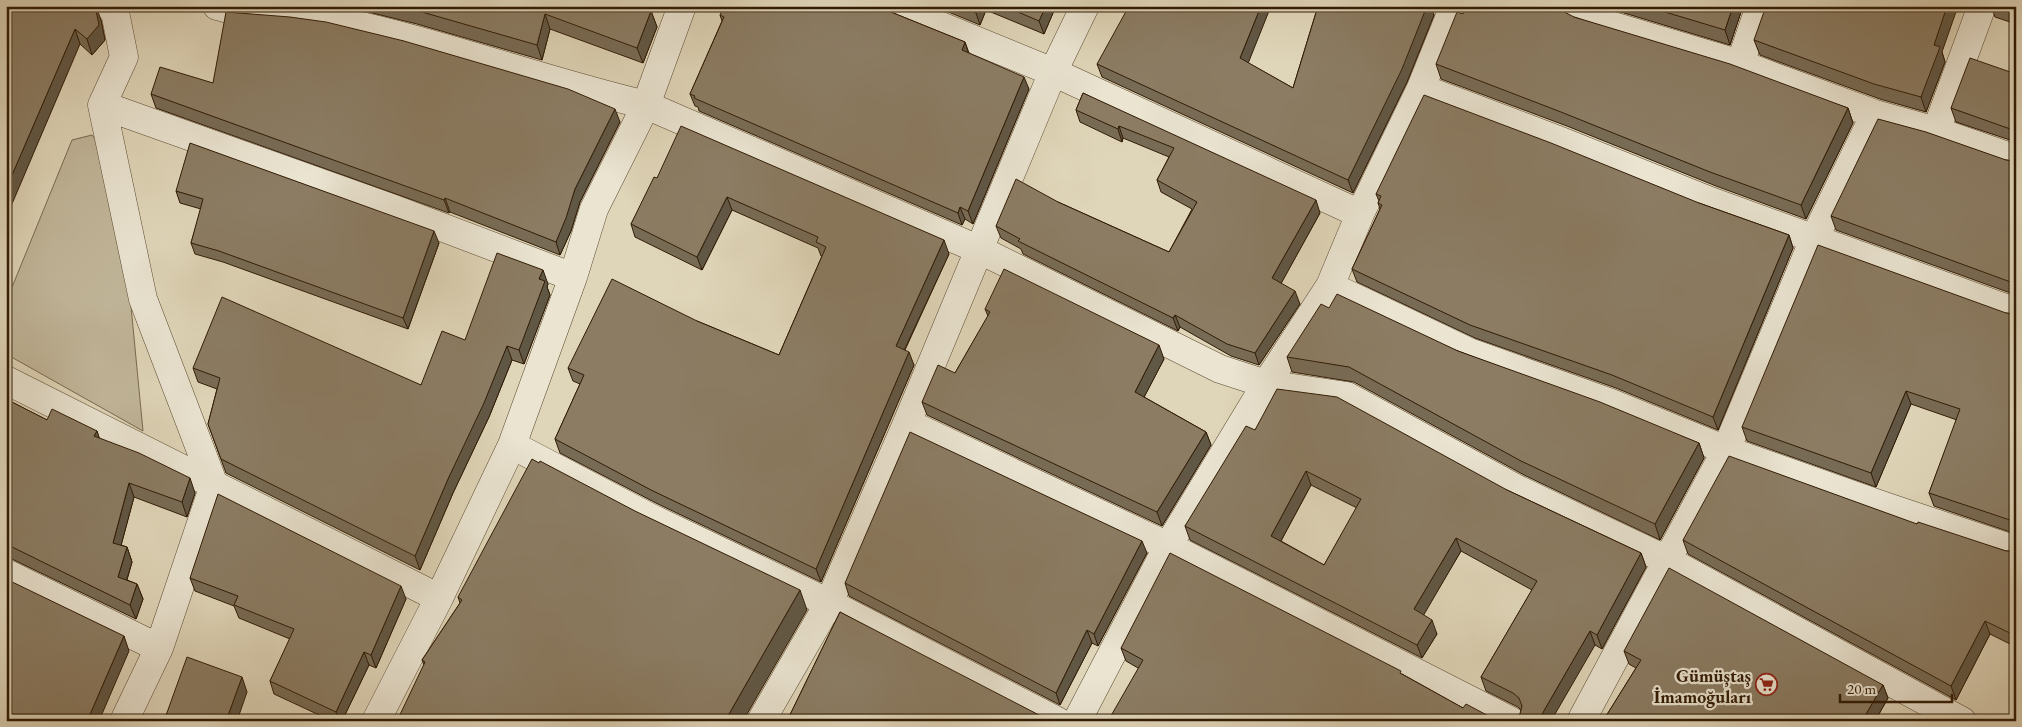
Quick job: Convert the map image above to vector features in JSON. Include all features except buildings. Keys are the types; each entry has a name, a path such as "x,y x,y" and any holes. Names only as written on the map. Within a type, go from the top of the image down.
{"street":[{"path":"109,6 115,12 124,57 102,105 143,299 214,485 159,648 124,721"},
{"path":"376,721 439,598 512,445 573,277 594,209 646,105 682,6"},
{"path":"892,6 1053,72 1360,214"},
{"path":"761,721 829,603 980,250 1053,72 1085,6"},
{"path":"1077,721 1168,546 1266,384 1330,286 1360,214 1421,88 1454,6"},
{"path":"1563,6 1586,18 1740,64 1875,114 1936,131 2016,159"},
{"path":"1740,64 1760,6"},
{"path":"1936,131 1982,6"},
{"path":"227,7 333,20 477,58 599,94 646,105 980,250 1220,369 1266,384 1347,396 1519,490 1667,560 1962,721"},
{"path":"1421,88 1561,140 1710,201 2016,312"},
{"path":"102,105 394,208 573,277"},
{"path":"1581,721 1726,450 1814,240 1875,114"},
{"path":"1330,286 1469,352 1611,403 1726,450 2016,550"},
{"path":"6,380 439,598"},
{"path":"907,423 1168,546 1511,721"},
{"path":"512,445 649,517 829,603 1057,721"},
{"path":"6,573 159,648"}],"shaded area":[{"path":"92,135 107,154 123,223 143,431 6,354 6,302 72,140"}],"place":[{"name":"Gümüştaş İmamoğuları","path":"1767,685"}]}
